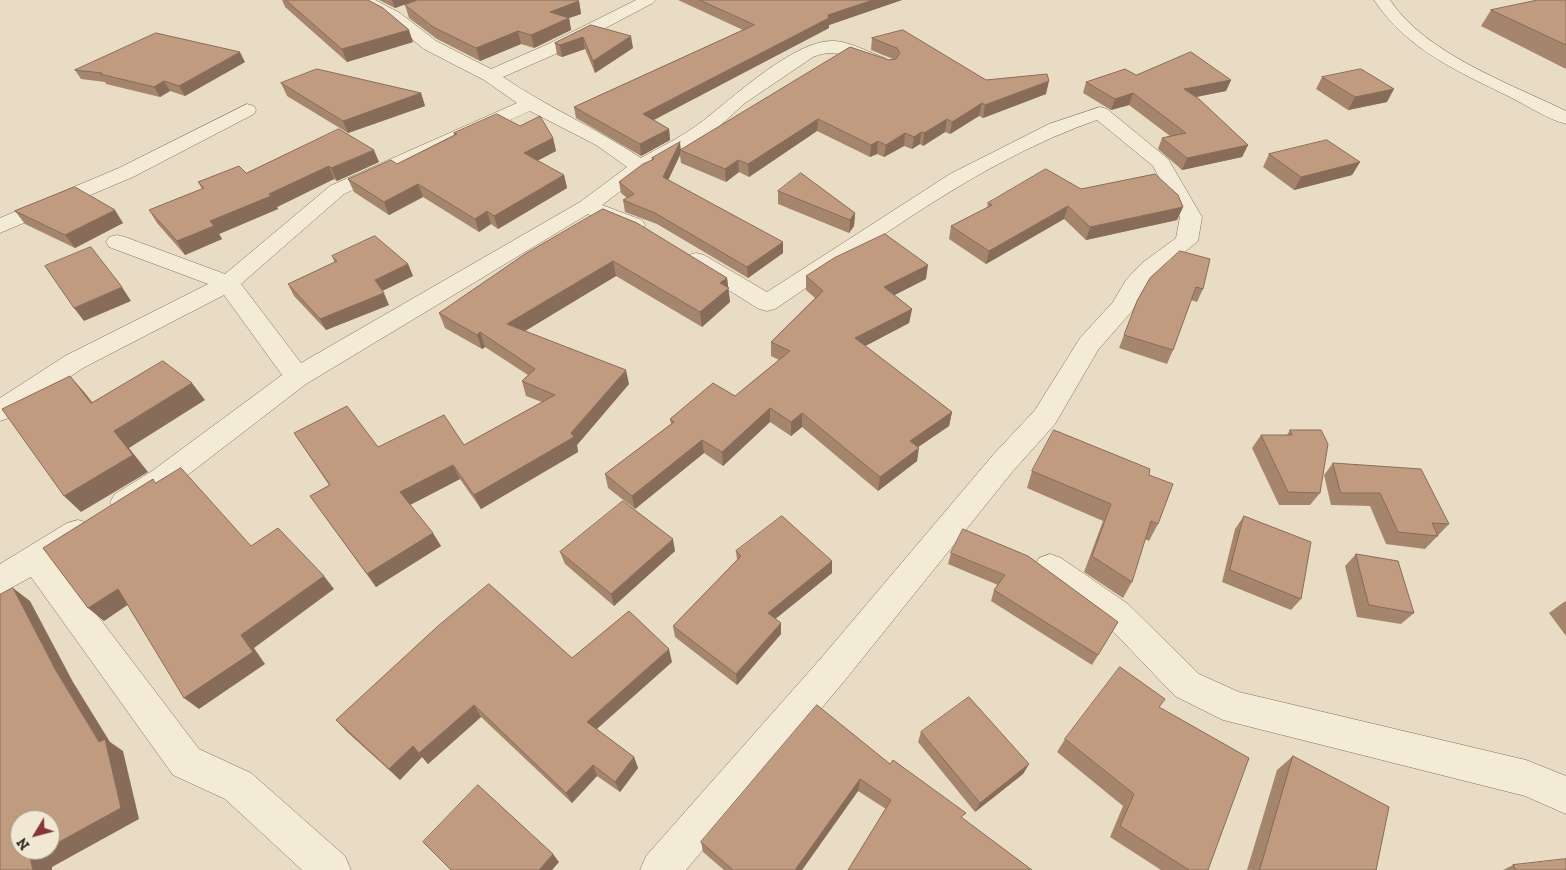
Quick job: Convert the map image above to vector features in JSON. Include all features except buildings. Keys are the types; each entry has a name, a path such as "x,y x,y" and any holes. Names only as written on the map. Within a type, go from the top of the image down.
{"street":[{"path":"363,0 394,16 430,45 490,76 530,104 603,141 640,168"},
{"path":"490,76 554,48 648,0"},
{"path":"1382,0 1392,15 1416,38 1445,58 1566,118"},
{"path":"394,16 411,10"},
{"path":"0,580 162,479 297,377 587,206 640,168 706,128 739,99 807,53 821,47 834,46 888,66"},
{"path":"0,411 74,362 228,283 337,190 530,104"},
{"path":"0,226 73,198 179,149 247,110"},
{"path":"660,870 834,668 1003,463 1045,417 1089,344 1124,305 1126,298 1145,272 1187,241 1191,217 1161,163 1100,113 1056,128 957,178 767,303 682,252"},
{"path":"587,206 656,236"},
{"path":"117,242 228,283 297,377"},
{"path":"36,559 186,762 238,786 331,870"},
{"path":"1050,567 1117,614 1187,685 1235,708 1526,778 1566,795"}]}
